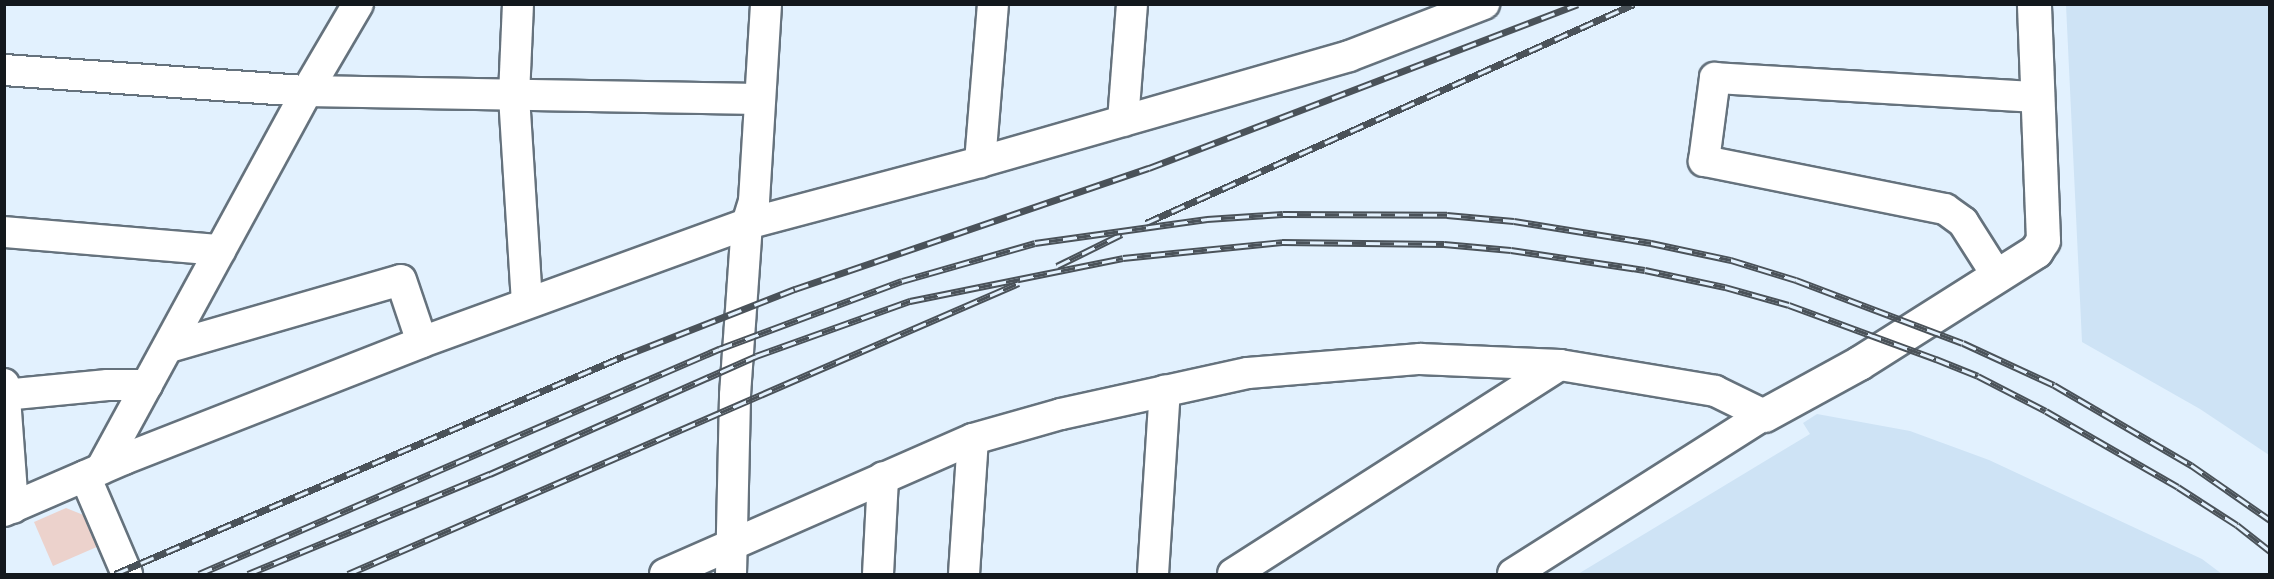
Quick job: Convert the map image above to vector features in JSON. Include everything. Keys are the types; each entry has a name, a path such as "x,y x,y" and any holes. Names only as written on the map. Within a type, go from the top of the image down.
{"street":[{"path":"126,574 93,473 169,347 307,91 358,4"},
{"path":"518,4 514,96 526,302"},
{"path":"731,574 732,460 747,224 754,201 758,99 766,4"},
{"path":"980,162 993,4"},
{"path":"1123,122 1132,4"},
{"path":"4,384 9,509 93,473 422,342 526,302 747,224 980,162 1349,56 1484,4"},
{"path":"1513,574 1764,415 1859,363 1935,313 2036,252 2043,240 2034,4"},
{"path":"4,70 307,91 758,99"},
{"path":"1998,277 1963,222 1945,209 1704,161 1715,78 2038,97"},
{"path":"4,232 220,250"},
{"path":"169,347 401,280 422,342"},
{"path":"665,574 973,439 1061,414 1248,373 1420,359 1560,365 1715,391 1764,415"},
{"path":"1233,574 1560,365"},
{"path":"5,395 108,385 147,385"},
{"path":"1153,574 1165,390"},
{"path":"964,574 973,439"},
{"path":"878,574 883,477"}],"shaded area":[{"path":"2066,5 2269,5 2269,455 2200,409 2082,342"},
{"path":"1817,414 1910,431 1989,460 2202,559 2222,574 1578,574 1810,434 1803,423"},
{"path":"66,508 86,516 99,546 53,566 34,522"}],"railway":[{"path":"115,574 624,356 795,289 1149,168 1578,4"},
{"path":"1146,223 1634,4"},
{"path":"199,574 719,349 902,281 1035,243 1207,219 1283,214 1447,215 1514,221 1651,243 1731,260 1796,280 1963,343 2054,385 2191,465 2270,520"},
{"path":"1057,266 1122,234"},
{"path":"248,574 490,474 756,356 910,301 1123,258 1282,242 1444,244 1511,250 1645,270 1725,287 1789,305 1978,376 2046,411 2178,487 2237,525 2270,551"},
{"path":"348,574 1019,283"}]}
